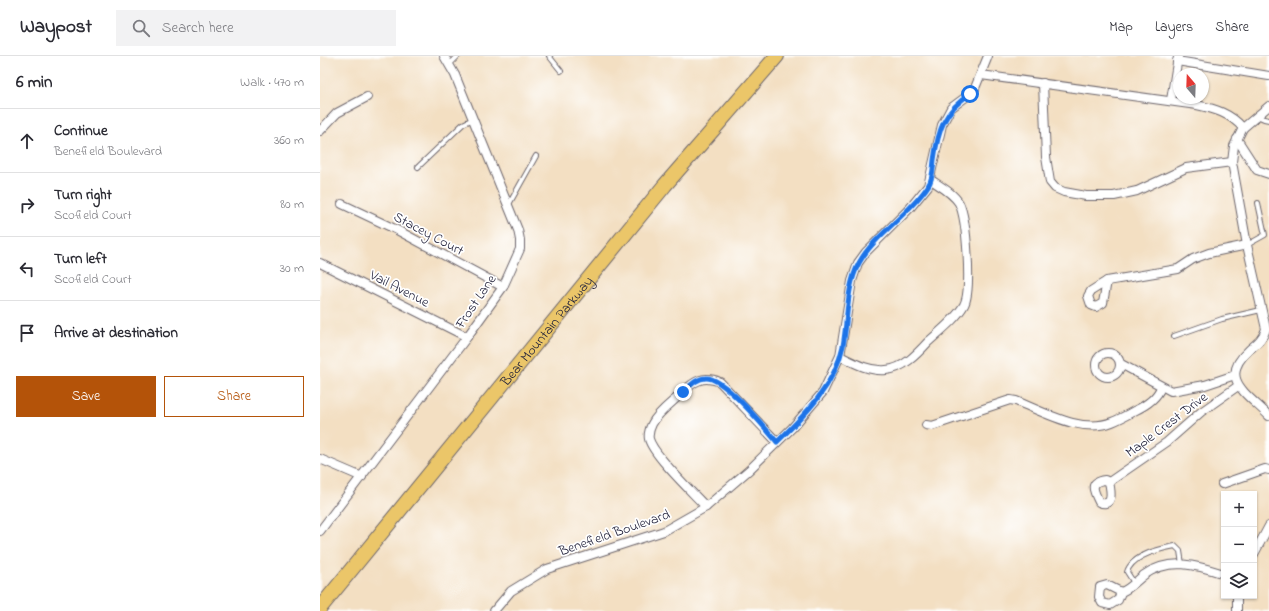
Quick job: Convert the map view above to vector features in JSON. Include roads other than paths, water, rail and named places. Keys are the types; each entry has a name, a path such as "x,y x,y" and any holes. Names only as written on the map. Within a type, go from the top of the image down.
{"highway":[{"name":"Bear Mountain Parkway","path":"320,595 700,129 765,56"},
{"name":"Bear Mountain Parkway","path":"320,608 656,196 777,56"}],"street":[{"name":"Frost Lane","path":"320,531 503,287 520,249 519,235 508,206 450,64 444,56"},
{"name":"Benefield Boulevard","path":"494,611 511,590 546,569 664,531 706,507 777,442 823,392 840,356 852,280 858,263 866,252 910,208 928,186 931,180 935,151 942,125 951,108 975,88 988,56"},
{"path":"1171,100 1178,59 1269,76"},
{"path":"981,75 1171,100 1217,109 1236,120 1243,128"},
{"path":"1043,83 1046,157 1050,182 1055,188 1064,192 1086,196 1114,196 1143,188 1186,168 1232,162"},
{"path":"320,131 337,113 367,97"},
{"path":"1269,106 1243,128 1234,146 1232,162 1247,245 1266,309 1266,329 1264,337 1241,358 1235,375 1238,386 1269,416"},
{"path":"1237,139 1257,170 1269,174"},
{"path":"840,356 853,363 877,370 895,368 905,364 924,347 963,306 968,288 966,238 962,214 958,202 952,195 931,180"},
{"name":"Stacey Court","path":"342,204 397,230 503,287"},
{"path":"1108,281 1178,269 1193,259 1209,253 1247,245"},
{"name":"Vail Avenue","path":"320,262 467,337"},
{"path":"1121,364 1161,387 1171,391 1205,385 1235,375"},
{"path":"706,507 662,458 649,438 649,430 654,419 695,381 711,378 720,382 777,442"},
{"name":"Maple Crest Drive","path":"1109,482 1168,442 1202,412 1238,386"},
{"path":"926,426 932,426 1010,400 1071,422 1087,425 1098,425 1112,422 1140,408 1153,398 1161,387"},
{"path":"320,459 362,477"},
{"path":"1222,484 1265,469 1269,470"},
{"path":"1257,548 1269,526"},
{"path":"1121,592 1155,569 1172,564 1204,567 1221,573"},
{"path":"1237,599 1238,611"}],"lane":[{"path":"450,64 458,56"},
{"path":"549,56 562,71"},
{"path":"1257,116 1269,120"},
{"path":"418,167 463,124 473,119"},
{"path":"508,206 536,156"},
{"path":"1247,245 1266,235 1258,203"},
{"path":"1174,336 1222,319 1266,309"},
{"path":"1134,583 1127,572 1129,566 1152,550 1175,546 1180,551 1182,564"}]}
